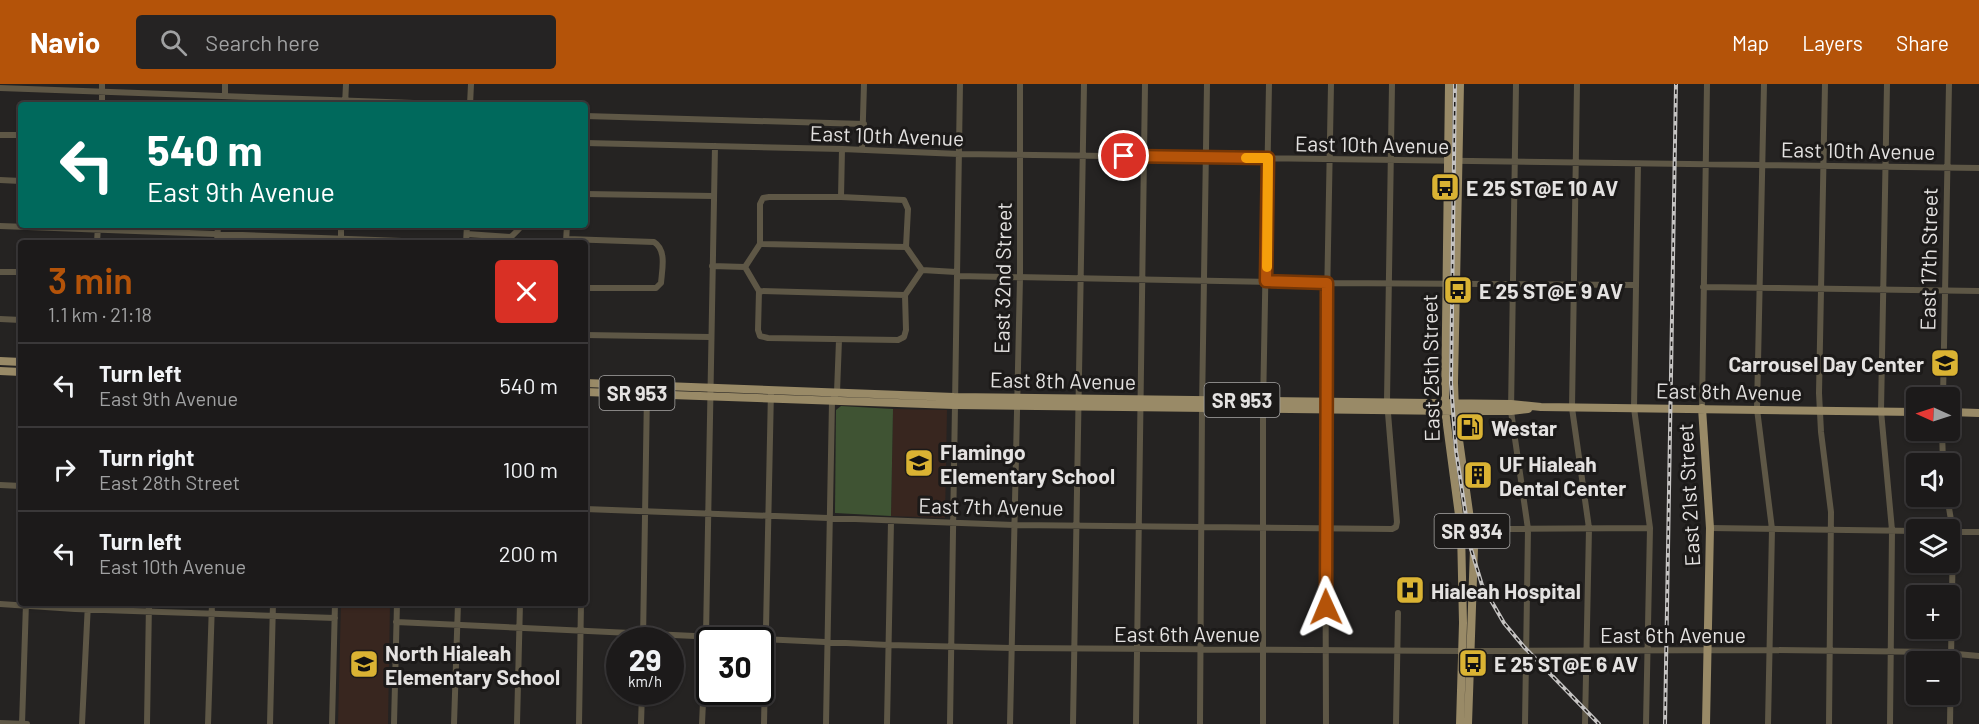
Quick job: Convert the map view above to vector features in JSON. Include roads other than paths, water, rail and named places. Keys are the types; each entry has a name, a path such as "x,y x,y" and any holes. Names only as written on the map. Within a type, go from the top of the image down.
{"main road":[{"path":"1449,85 1460,85"},
{"name":"East 25th Street","path":"1449,85 1445,406 1461,530 1463,623 1466,651"},
{"name":"SR 934","path":"1460,85 1455,407 1472,529 1474,563 1460,724"},
{"path":"0,361 18,362"},
{"path":"0,371 18,372"},
{"name":"East 8th Avenue","path":"588,387 709,392 771,390 837,392 954,401"},
{"name":"East 8th Avenue","path":"709,392 771,399 1906,412"},
{"name":"East 21st Street","path":"1702,408 1710,528 1706,724"},
{"path":"1960,412 1979,412"},
{"name":"SR 934","path":"1466,651 1468,724"}],"street":[{"path":"102,84 102,102"},
{"path":"225,84 225,102"},
{"path":"345,102 346,84"},
{"path":"470,102 471,84"},
{"path":"862,150 864,84"},
{"path":"950,724 960,84"},
{"name":"East 32nd Street","path":"1010,724 1020,278 1020,84"},
{"path":"1073,724 1084,84"},
{"path":"1136,724 1145,84"},
{"path":"1200,724 1207,84"},
{"path":"1263,724 1264,404 1269,84"},
{"path":"1326,724 1324,529 1331,84"},
{"path":"1387,406 1392,84"},
{"path":"1516,84 1511,284 1511,407 1528,529 1525,724"},
{"path":"1576,84 1572,408 1589,528 1585,724"},
{"name":"East 21st Street","path":"1702,408 1707,84"},
{"path":"1764,84 1757,410 1772,529 1768,724"},
{"path":"1825,84 1820,410 1831,530 1829,724"},
{"path":"1887,84 1881,411 1892,530 1890,724"},
{"name":"East 17th Street","path":"1943,387 1948,84"},
{"path":"0,88 328,102"},
{"path":"588,116 864,124"},
{"path":"0,135 18,135"},
{"name":"East 10th Avenue","path":"588,143 958,154 1979,168"},
{"path":"706,627 715,146"},
{"path":"841,197 842,149"},
{"path":"1638,164 1634,408 1650,528 1646,724"},
{"path":"0,180 18,181"},
{"path":"588,194 713,196"},
{"path":"745,267 760,244 760,204 763,198 841,197 904,200 908,209 906,247 922,270 956,274 1079,279 1636,285"},
{"path":"0,226 18,226"},
{"path":"113,228 320,240"},
{"path":"218,228 218,240"},
{"path":"466,240 467,228"},
{"path":"467,234 511,237 519,228"},
{"path":"588,241 654,242 660,245 662,251 661,283 656,288 588,288"},
{"path":"760,244 906,247"},
{"path":"712,266 745,267"},
{"path":"745,267 759,291 758,330 760,336 768,339 898,340 904,337 906,330 905,295 922,270"},
{"path":"0,272 18,272"},
{"path":"1703,287 1979,291"},
{"path":"759,291 905,295"},
{"path":"0,319 18,320"},
{"path":"588,335 710,337"},
{"path":"826,724 828,518 832,400 837,392 839,340"},
{"path":"643,627 647,390"},
{"path":"765,627 771,390"},
{"name":"East 7th Avenue","path":"588,509 1014,525 1392,529 1396,527 1397,522 1387,406"},
{"path":"0,485 18,486"},
{"path":"887,724 891,521"},
{"path":"1472,529 1650,528"},
{"path":"1710,528 1906,531"},
{"path":"1960,532 1979,532"},
{"path":"1952,573 1952,651"},
{"path":"0,604 18,604"},
{"path":"22,724 26,606"},
{"path":"46,606 75,609 85,606"},
{"path":"82,724 88,606"},
{"path":"118,606 212,614 335,618"},
{"path":"208,724 212,606"},
{"path":"270,724 273,606"},
{"path":"332,724 335,606"},
{"path":"394,724 396,606"},
{"path":"454,724 458,606"},
{"path":"517,724 520,606"},
{"path":"579,724 581,606"},
{"path":"147,724 149,607"},
{"path":"1396,724 1398,613"},
{"name":"East 6th Avenue","path":"396,622 606,633"},
{"name":"East 6th Avenue","path":"774,638 888,645 1074,649 1906,652"},
{"name":"East 6th Avenue","path":"1960,655 1979,656"},
{"path":"640,724 641,705"},
{"path":"702,724 703,705"},
{"path":"764,705 764,724"},
{"path":"1950,724 1951,705"},
{"path":"0,723 27,724"}],"railway":[{"path":"1455,84 1451,383 1456,451 1471,549 1482,585 1504,623 1524,647 1599,724"},
{"path":"1665,724 1676,84"}],"place":[{"name":"E 25 ST@E 10 AV","path":"1445,187"},
{"name":"E 25 ST@E 9 AV","path":"1458,290"},
{"name":"Carrousel Day Center","path":"1945,363"},
{"name":"Westar","path":"1470,427"},
{"name":"Flamingo Elementary School","path":"919,463"},
{"name":"UF Hialeah Dental Center","path":"1478,475"},
{"name":"Hialeah Hospital","path":"1410,590"},
{"name":"E 25 ST@E 6 AV","path":"1473,663"},
{"name":"North Hialeah Elementary School","path":"364,664"}]}
